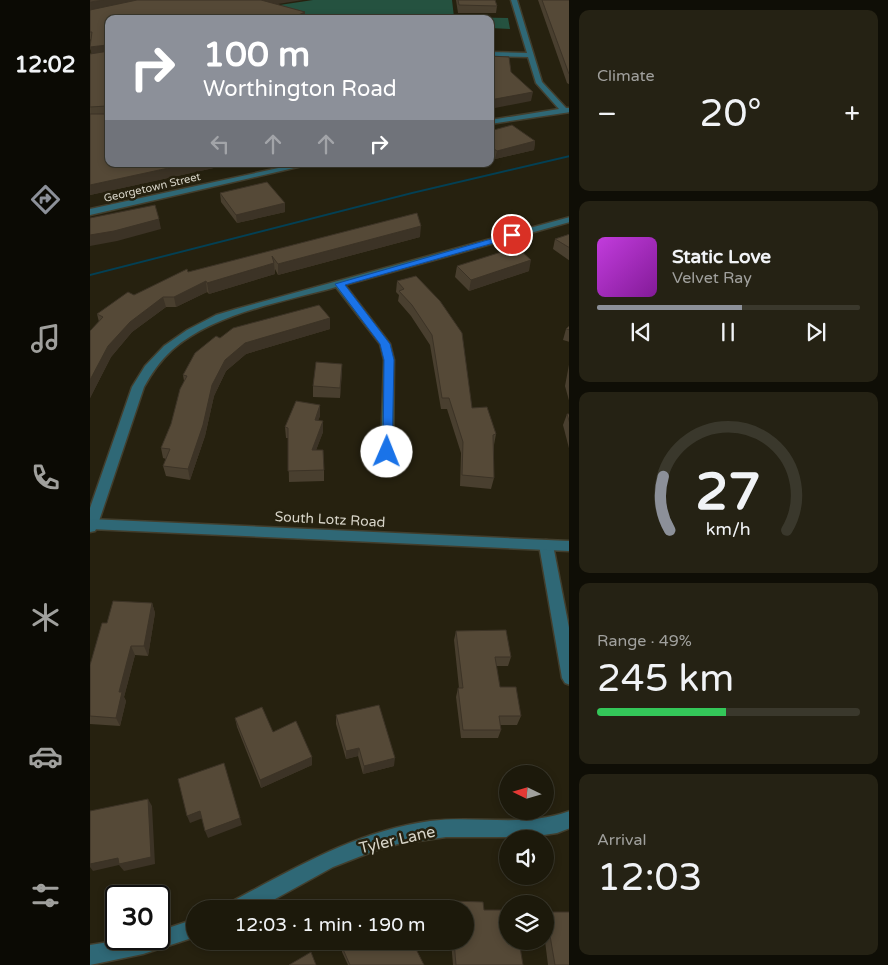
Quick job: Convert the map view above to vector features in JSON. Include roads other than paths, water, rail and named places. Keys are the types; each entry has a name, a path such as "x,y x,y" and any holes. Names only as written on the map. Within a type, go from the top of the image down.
{"street":[{"path":"514,0 539,83 567,110"},
{"path":"494,54 530,54"},
{"path":"494,121 567,110"},
{"name":"Georgetown Street","path":"90,212 293,167"},
{"path":"90,525 138,388 149,369 163,353 191,332 220,317 569,219"},
{"path":"339,284 385,344 389,360 387,452"},
{"name":"South Lotz Road","path":"90,525 569,546"},
{"path":"546,545 569,678"},
{"name":"Tyler Lane","path":"254,900 319,864 351,850 387,839 421,831 460,828 540,828 556,826 569,819"},
{"path":"90,955 121,951 174,937 186,932"}],"waterway":[{"path":"90,275 412,193 569,156"}]}
